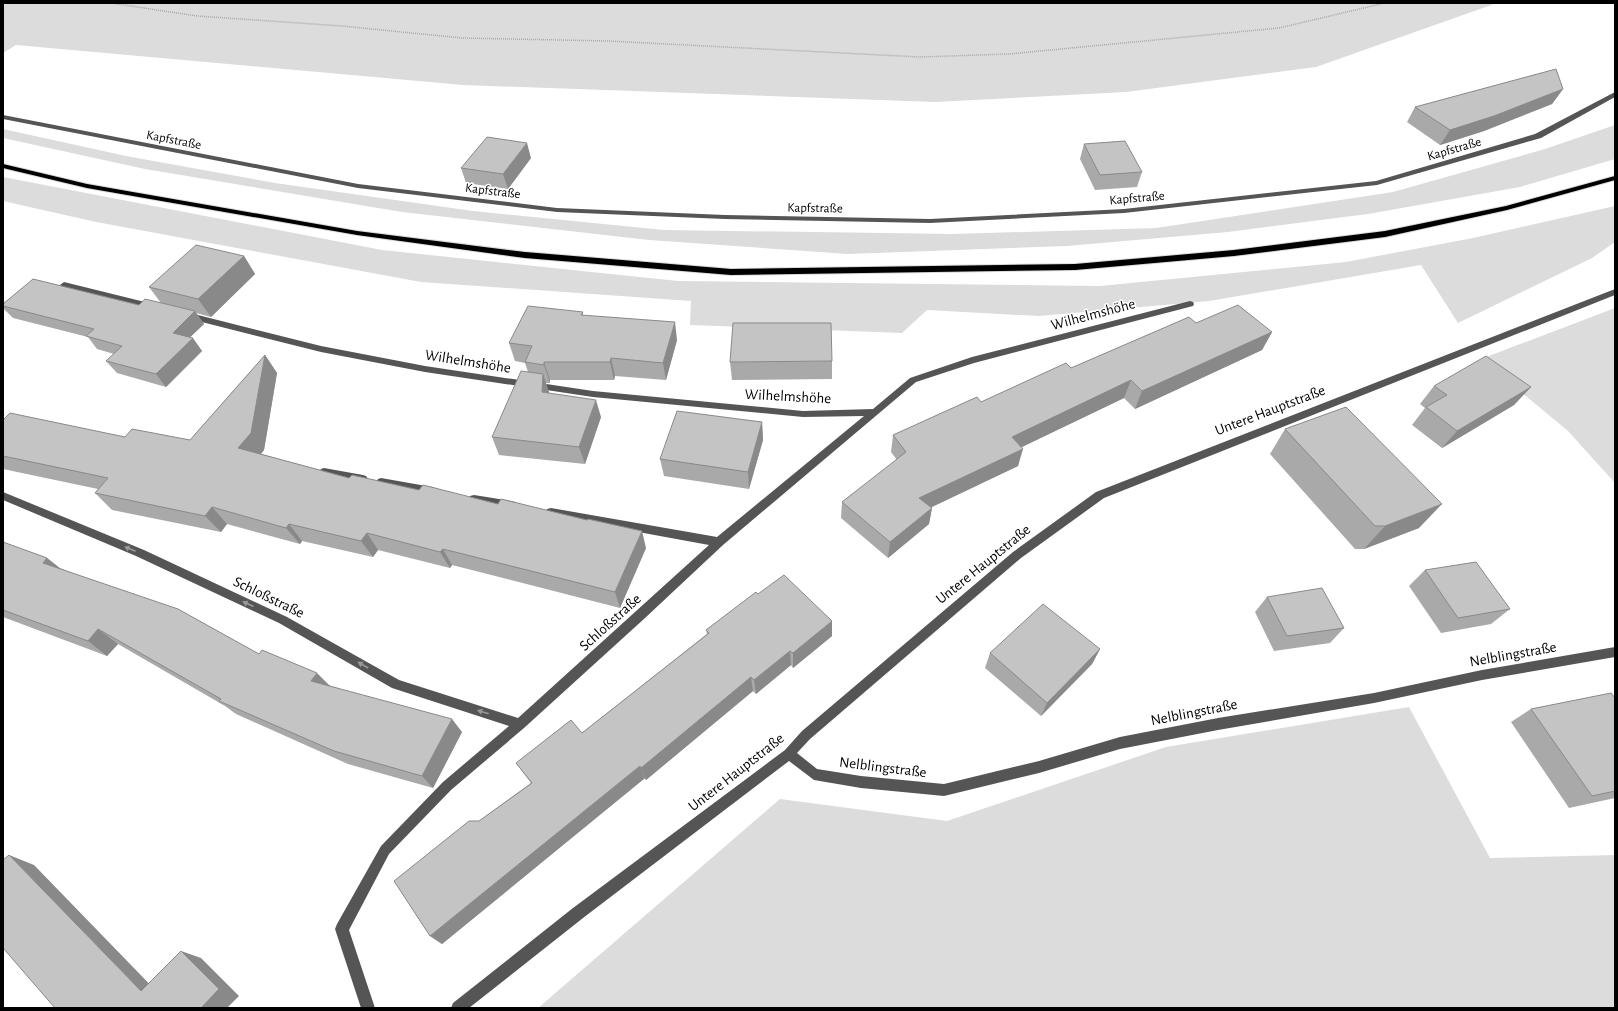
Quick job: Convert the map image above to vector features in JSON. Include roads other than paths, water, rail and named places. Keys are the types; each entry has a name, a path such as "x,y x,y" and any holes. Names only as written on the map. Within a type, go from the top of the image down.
{"main road":[{"path":"3,166 87,186 357,233 525,255 731,272 1075,267 1234,253 1385,234 1507,208 1615,178"}],"street":[{"name":"Kapfstraße","path":"3,118 358,186 557,210 725,217 930,221 1124,210 1377,183 1538,136 1615,94"},
{"path":"64,285 162,309"},
{"name":"Untere Hauptstraße","path":"458,1008 584,909 788,754 806,735 1017,555 1100,495 1615,292"},
{"name":"Wilhelmshöhe","path":"719,542 913,380 972,360 1190,304"},
{"name":"Wilhelmshöhe","path":"177,313 321,349 425,369 513,383 592,394 804,414 874,412"},
{"path":"314,471 439,492"},
{"name":"Schloßstraße","path":"3,496 140,554 284,620 396,684 520,724"},
{"path":"462,497 525,508"},
{"path":"540,510 719,542"},
{"name":"Schloßstraße","path":"368,1008 342,929 385,850 447,786 520,724 641,615 719,542"},
{"name":"Nelblingstraße","path":"788,754 814,774 860,782 944,790 1039,767 1120,743 1218,724 1374,698 1482,675 1615,652"}]}
